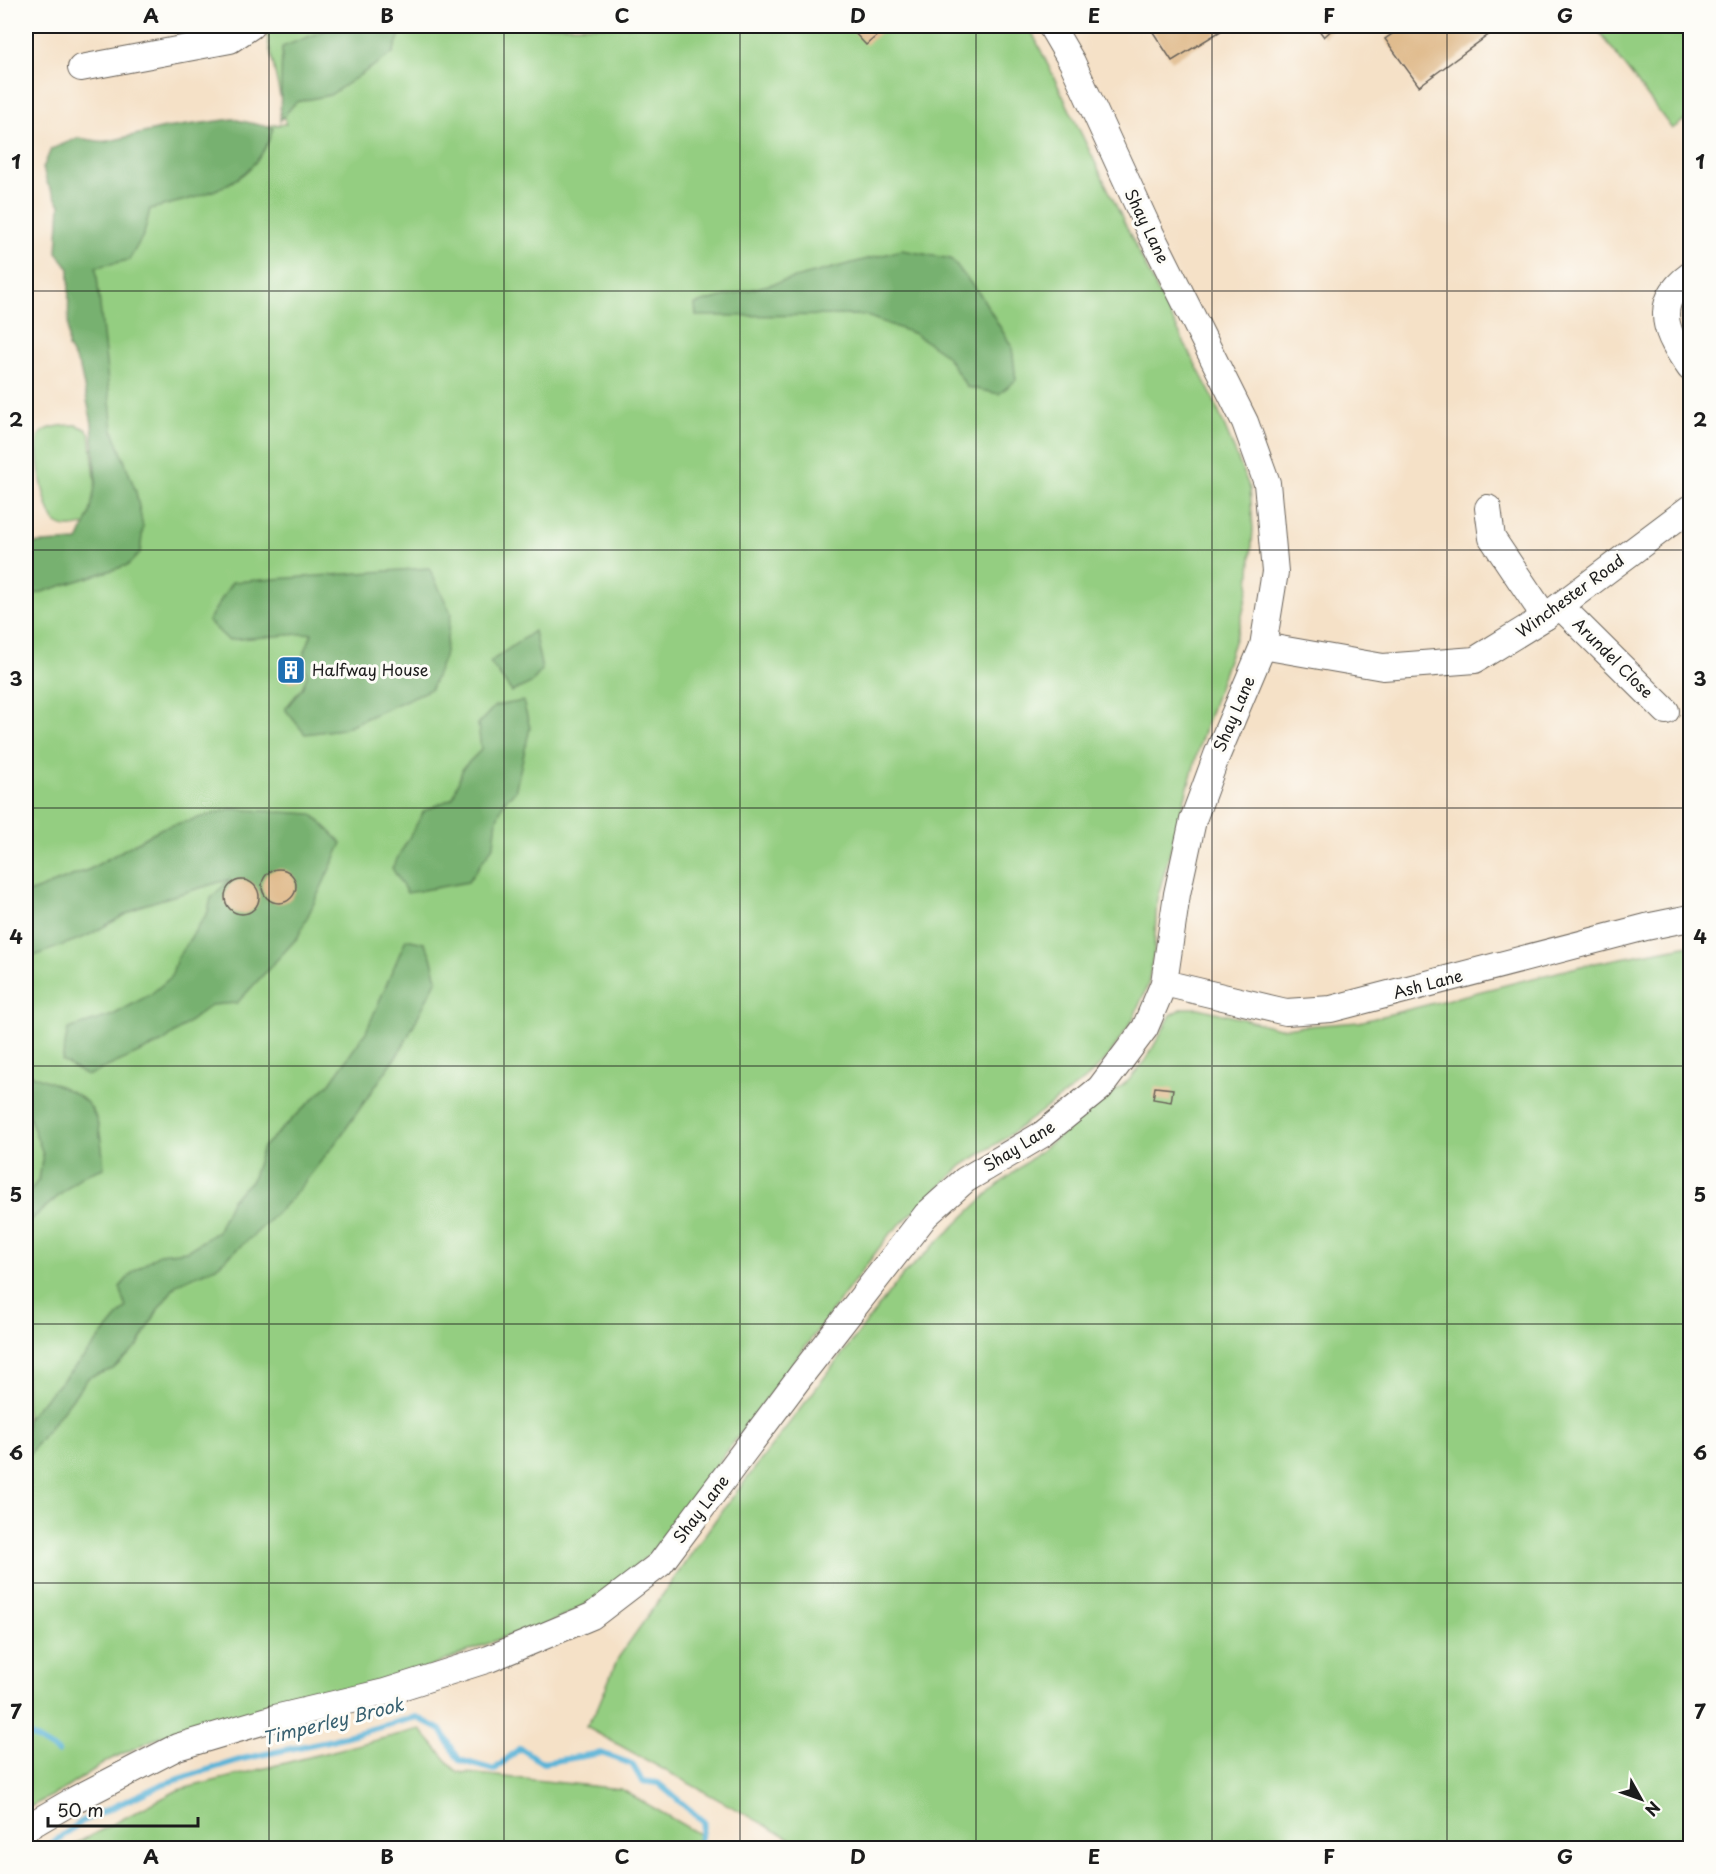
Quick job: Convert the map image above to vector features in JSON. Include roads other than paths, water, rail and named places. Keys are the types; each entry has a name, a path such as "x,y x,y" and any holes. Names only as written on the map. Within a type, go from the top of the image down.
{"street":[{"path":"81,68 230,40 250,26"},
{"name":"Shay Lane","path":"26,1828 76,1798 177,1747 275,1718 385,1692 489,1659 592,1616 660,1563 802,1374 926,1215 965,1180 1043,1134 1100,1088 1145,1028 1164,983 1177,894 1193,820 1217,755 1263,646 1275,572 1267,483 1245,422 1150,232 1072,62 1051,26"},
{"path":"1690,275 1672,295 1665,311 1668,335 1690,368"},
{"name":"Arundel Close","path":"1488,508 1492,538 1553,612 1666,711"},
{"name":"Winchester Road","path":"1263,646 1383,667 1475,660 1553,612 1690,508"},
{"name":"Ash Lane","path":"1164,983 1227,1000 1286,1012 1331,1009 1646,927 1690,918"}],"waterway":[{"name":"Timperley Brook","path":"46,1848 81,1822 163,1784 242,1759 332,1740 416,1717 441,1730 459,1760 494,1770 520,1748 543,1763 601,1753 632,1764 642,1781 658,1783 704,1822 698,1848"},
{"path":"26,1733 58,1752"}],"place":[{"name":"Halfway House","path":"291,670"}]}
